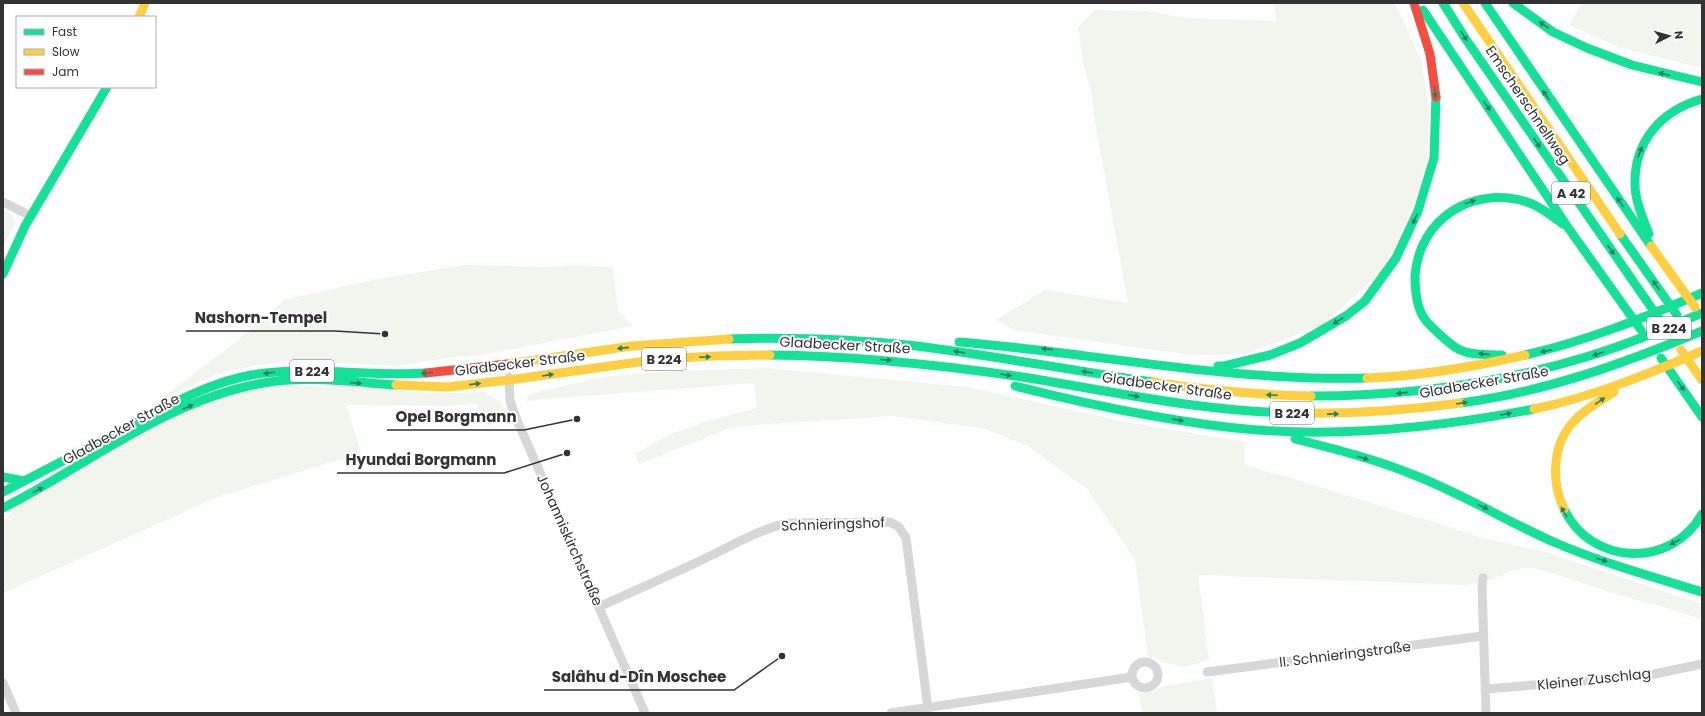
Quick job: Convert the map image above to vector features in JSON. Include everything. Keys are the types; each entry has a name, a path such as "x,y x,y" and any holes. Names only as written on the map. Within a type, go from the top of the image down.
{"main road":[{"path":"139,16 145,3"},
{"path":"1155,364 1224,366 1270,355 1300,343 1320,332 1346,316 1365,301 1370,295 1396,258 1418,211 1434,158 1436,92 1430,54 1414,3"},
{"path":"1419,3 1443,42 1569,229 1702,417"},
{"name":"Emscherschnellweg","path":"1443,3 1465,38 1559,176 1702,380"},
{"name":"Emscherschnellweg","path":"1463,3 1590,192 1702,352"},
{"path":"1485,3 1702,317"},
{"path":"1513,3 1553,32 1587,48 1632,65 1702,82"},
{"path":"3,274 30,216 81,134 106,88"},
{"path":"1659,256 1647,231 1640,207 1635,184 1637,161 1645,139 1659,121 1678,107 1702,99"},
{"path":"1522,356 1484,354 1460,350 1439,335 1424,317 1416,296 1414,274 1419,252 1429,232 1444,216 1462,204 1484,198 1506,197 1527,202 1569,229"},
{"path":"874,342 940,340 1002,344 1270,377 1354,378 1398,376 1441,372 1480,366 1553,349 1624,327 1702,293"},
{"name":"Gladbecker Straße","path":"3,492 175,402 226,381 252,375 299,371 402,375 447,372 596,351 706,341 814,339 874,342 1001,358 1176,386 1268,395 1312,397 1398,394 1483,383 1556,366 1634,341 1702,313"},
{"name":"Gladbecker Straße","path":"5,507 70,473 146,428 208,398 258,384 288,381 317,381 430,387 509,380 634,362 764,355 812,356 876,359 939,365 1219,408 1312,414 1401,410 1485,399 1552,384 1642,356 1702,331"},
{"path":"939,365 999,383 1079,402 1153,416 1258,430 1357,432 1450,424 1534,408 1594,392 1631,380 1702,352"},
{"path":"1631,380 1576,419 1562,438 1555,461 1555,485 1561,508 1574,528 1593,543 1615,552 1638,554 1662,549 1683,538 1699,520 1702,514"},
{"path":"1694,404 1702,429"},
{"path":"1258,430 1349,453 1402,470 1431,482 1554,542 1582,554 1702,592"},
{"path":"3,477 24,481"},
{"path":"3,514 5,507"}],"street":[{"path":"3,202 30,216"},
{"name":"Johanniskirchstraße","path":"507,364 510,401 517,420 646,713"},
{"name":"Schnieringshof","path":"599,607 764,529 788,523 890,522 899,527 906,538 928,708"},
{"path":"1483,578 1483,636 1486,713"},
{"name":"II. Schnieringstraße","path":"1207,672 1483,636"},
{"name":"Kleiner Zuschlag","path":"1485,689 1645,676 1702,664"},
{"path":"891,713 1132,677"},
{"path":"3,683 16,713"}],"shaded area":[{"path":"1274,3 1395,3 1422,62 1429,112 1427,162 1413,205 1397,243 1375,278 1322,325 1245,354 1191,355 1015,330 996,320 1045,290 1128,303 1096,128 1091,91 1084,66 1078,27 1095,10 1147,11 1185,18 1276,21"},
{"path":"1582,3 1702,3 1702,68 1618,47 1569,25"},
{"path":"3,208 14,217 15,222 3,247"},
{"path":"465,265 546,267 575,265 613,267 618,311 633,326 480,355 446,358 398,366 308,362 263,364 219,374 184,389 151,407 237,341 284,300 372,280"},
{"path":"766,368 968,387 1125,422 1244,442 1244,465 1291,478 1487,539 1545,552 1702,604 1702,620 1546,571 1528,567 1514,570 1493,579 1466,585 1198,575 1209,660 1184,667 1162,662 1153,657 1148,657 1135,559 1086,488 1028,446 982,428 893,416 754,425 730,428 639,464 635,454 669,435 704,422 757,408 754,383 526,401 529,395 536,392 609,376 678,371"},
{"path":"306,386 444,393 484,392 500,401 509,420 487,426 477,404 446,406 346,405 361,453 215,498 3,593 3,522 15,510 148,433 201,406 256,390"},
{"path":"1212,678 1217,713 1142,713 1139,693 1153,693 1161,687"}],"traffic: fast":[{"path":"1443,3 1465,38 1662,323"},
{"path":"1485,3 1651,246"},
{"path":"1513,3 1553,32 1587,48 1632,65 1702,82"},
{"path":"1423,10 1569,229 1641,330"},
{"path":"3,274 25,226 106,88"},
{"path":"1218,366 1224,366 1270,355 1300,343 1346,316 1365,301 1396,258 1418,211 1434,158 1436,97"},
{"path":"1649,234 1635,190 1636,168 1639,154 1645,141 1663,119 1688,104 1702,99"},
{"path":"1502,355 1475,354 1460,350 1438,333 1424,318 1418,303 1415,276 1419,256 1426,238 1438,223 1452,211 1468,203 1487,198 1507,198 1527,202 1541,209 1563,224"},
{"path":"1620,234 1677,315"},
{"path":"1525,355 1593,336 1702,293"},
{"path":"1311,396 1381,394 1415,391 1450,387 1519,374 1586,357 1645,336 1702,313"},
{"path":"1461,403 1523,392 1554,384 1614,365 1702,331"},
{"path":"729,339 823,339 917,346 1153,382"},
{"path":"959,342 1163,366 1265,376 1367,378"},
{"path":"770,355 868,359 932,365 1029,378 1199,406 1233,410 1302,413"},
{"path":"1661,358 1702,417"},
{"path":"3,492 172,404 203,390 235,379 273,372 295,371 382,374 426,373"},
{"path":"3,508 158,420 190,405 223,393 258,384 292,380 327,380 396,385"},
{"path":"1015,386 1105,407 1165,418 1226,427 1292,432 1396,429 1465,421 1534,409"},
{"path":"1295,439 1355,455 1399,469 1450,491 1556,543 1592,557 1702,592"},
{"path":"3,477 24,481"},
{"path":"1564,509 1576,528 1593,542 1611,550 1632,554 1652,552 1671,544 1688,532 1702,514"}],"traffic: slow":[{"path":"139,16 145,3"},
{"path":"1463,3 1620,234"},
{"path":"1651,246 1695,307"},
{"path":"507,364 632,346 729,339"},
{"path":"1681,350 1702,380"},
{"path":"1534,409 1598,391 1702,351"},
{"path":"509,380 660,359 770,355"},
{"path":"1367,378 1446,370 1525,355"},
{"path":"396,385 448,387 509,380"},
{"path":"1153,382 1232,392 1311,396"},
{"path":"1564,509 1557,487 1556,475 1556,464 1561,441 1567,430 1578,417 1593,405 1614,392"},
{"path":"1302,413 1382,411 1461,403"}],"traffic: jam":[{"path":"1414,3 1430,54 1436,97"},
{"path":"426,373 507,364"}],"place":[{"name":"Nashorn-Tempel","path":"385,334"},
{"name":"Opel Borgmann","path":"577,419"},
{"name":"Hyundai Borgmann","path":"567,453"},
{"name":"Salâhu d-Dîn Moschee","path":"782,656"}]}
